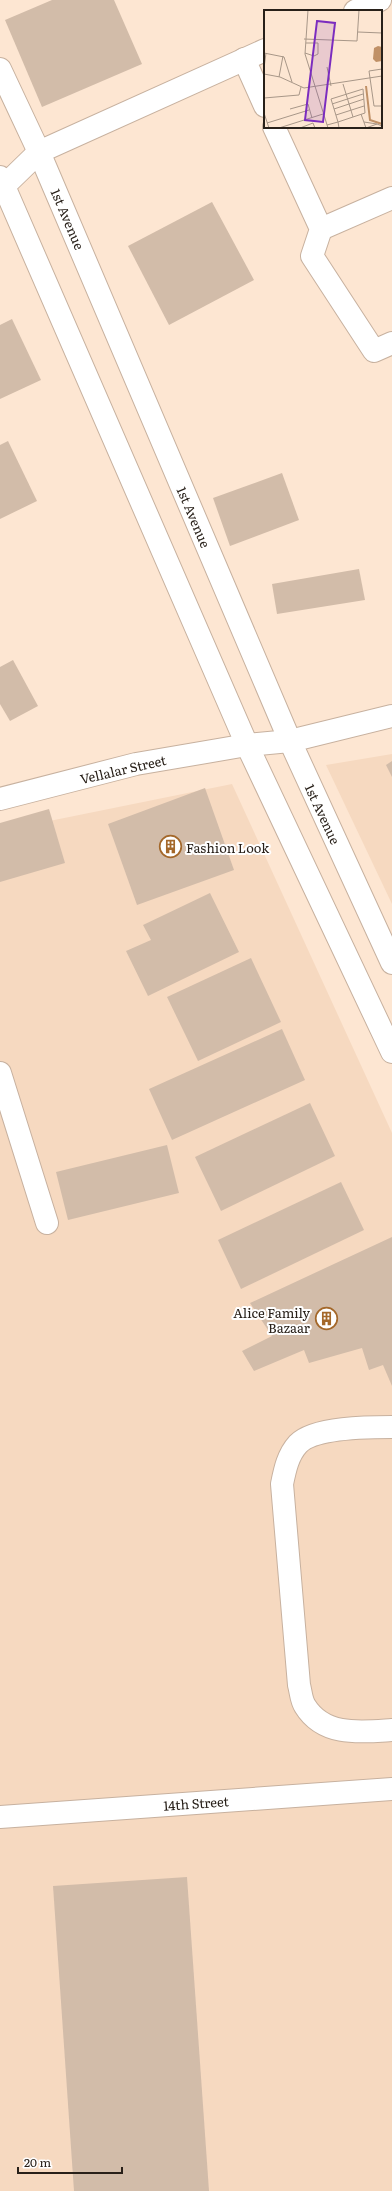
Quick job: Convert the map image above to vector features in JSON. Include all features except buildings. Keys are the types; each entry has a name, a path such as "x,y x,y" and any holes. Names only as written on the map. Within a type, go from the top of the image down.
{"main road":[{"path":"357,10 380,0"},
{"path":"264,50 39,152 2,182 247,745 392,1052"},
{"path":"244,59 264,104"},
{"name":"1st Avenue","path":"0,69 39,152 290,741 392,963"},
{"path":"274,128 320,229 312,256 374,351 392,343"},
{"path":"320,229 392,198"},
{"name":"Vellalar Street","path":"0,799 136,764 247,745 290,741 392,716"},
{"path":"0,1073 47,1223"},
{"path":"392,1427 356,1426 322,1432 299,1443 287,1462 282,1484 299,1685 304,1705 313,1717 329,1727 347,1732 392,1730"},
{"name":"14th Street","path":"0,1817 392,1789"}],"shaded area":[{"path":"392,754 392,904 326,765"},
{"path":"232,784 392,1133 392,2191 0,2191 0,831"}],"place":[{"name":"Fashion Look","path":"171,847"},
{"name":"Alice Family Bazaar","path":"326,1319"}]}
